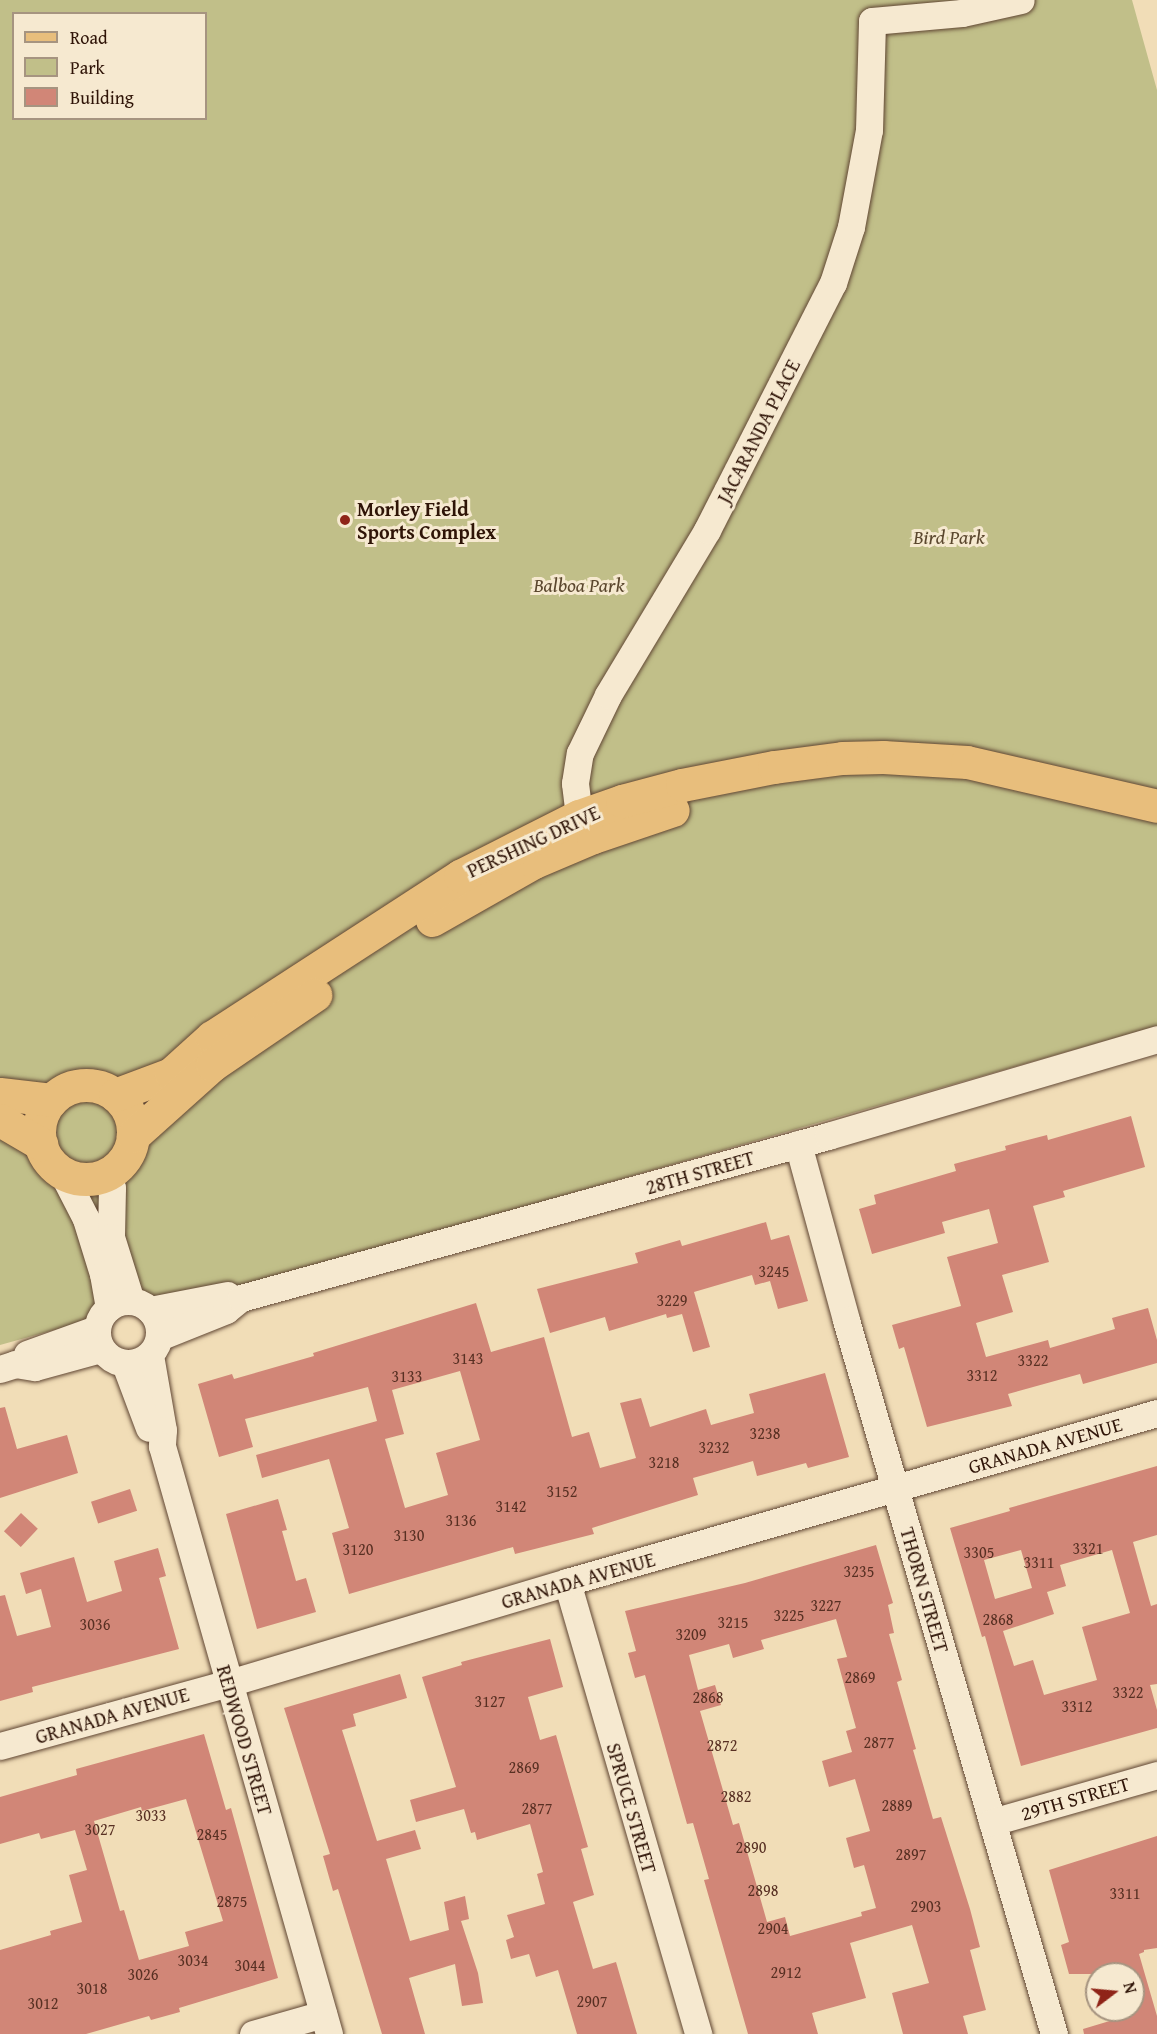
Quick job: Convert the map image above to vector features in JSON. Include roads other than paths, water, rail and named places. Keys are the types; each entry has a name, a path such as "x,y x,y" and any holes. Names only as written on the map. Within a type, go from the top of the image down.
{"main road":[{"name":"PERSHING DRIVE","path":"115,1095 171,1074 212,1037 460,876 579,816 682,785 774,767 842,758 933,759 967,762 1092,789 1157,806"},
{"name":"PERSHING DRIVE","path":"133,1136 212,1065 359,965 470,897 534,862 646,817 728,794 809,779 875,772 975,776 1010,773"},
{"path":"359,965 394,933 466,886 568,833 579,816"},
{"path":"90,1085 115,1095 129,1114 133,1136 125,1158 109,1173 85,1179 62,1172 52,1164 41,1144 39,1129 43,1113 51,1100 62,1091 90,1085"},
{"path":"0,1094 51,1100"},
{"path":"0,1120 41,1144"}],"street":[{"name":"JACARANDA PLACE","path":"579,816 575,783 580,753 608,695 707,530 833,283 851,227 869,130 872,21 962,13 1021,0"},
{"name":"28TH STREET","path":"125,1364 134,1364 155,1346 226,1310 241,1298 798,1144 1157,1039"},
{"name":"THORN STREET","path":"798,1144 846,1320 1054,2034"},
{"path":"62,1172 86,1219 118,1319"},
{"path":"109,1173 112,1188 111,1237 118,1319 115,1362 125,1364"},
{"name":"28TH STREET","path":"7,1367 31,1350 118,1319 228,1295 241,1298"},
{"name":"REDWOOD STREET","path":"118,1319 156,1318 155,1346 163,1430 162,1446 326,2024"},
{"name":"REDWOOD STREET","path":"125,1364 150,1430 162,1446"},
{"name":"GRANADA AVENUE","path":"0,1746 229,1683 567,1582 1157,1413"},
{"name":"SPRUCE STREET","path":"567,1582 698,2034"},
{"name":"29TH STREET","path":"992,1822 1157,1775"},
{"path":"253,2034 326,2024"}],"place":[{"name":"Morley Field Sports Complex","path":"345,520"}],"park label":[{"name":"Bird Park","path":"949,536"},
{"name":"Balboa Park","path":"579,584"}]}
